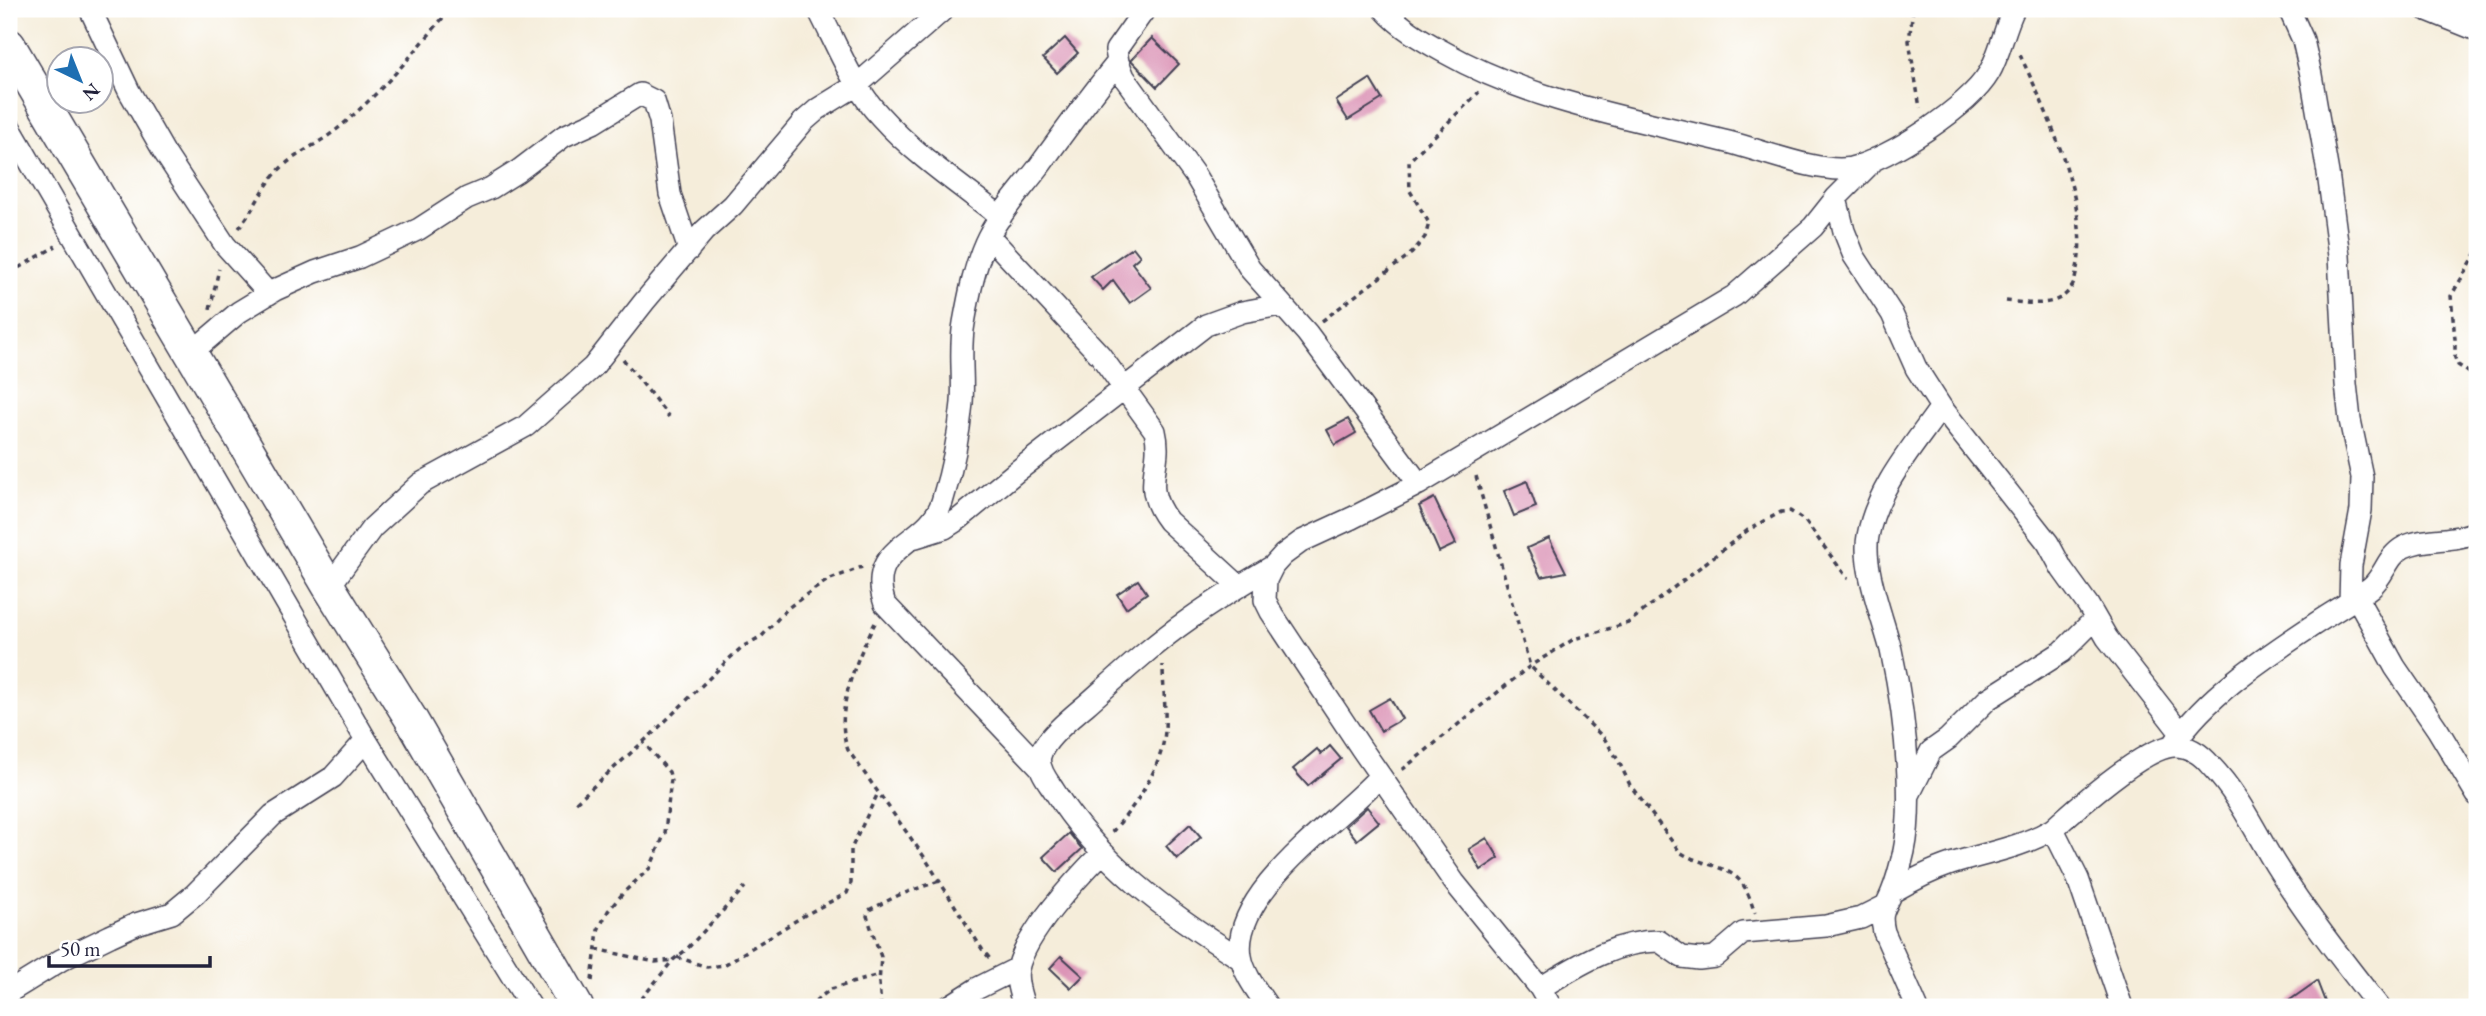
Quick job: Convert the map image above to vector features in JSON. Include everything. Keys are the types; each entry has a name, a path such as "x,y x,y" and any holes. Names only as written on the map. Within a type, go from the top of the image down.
{"highway":[{"path":"9,45 200,346 329,587 585,996"}],"street":[{"path":"90,9 129,91 164,152 225,245 269,294"},
{"path":"818,9 857,85 879,115 902,137 1001,217"},
{"path":"329,587 372,528 420,484 526,426 593,367 704,231 733,205 785,140 818,109 857,85 944,9"},
{"path":"1145,9 1116,50 1124,77 1196,177 1250,269 1307,333 1419,484"},
{"path":"1384,9 1396,23 1424,41 1493,77 1605,113 1639,119 1796,162 1831,168 1849,168 1875,159 1924,130 1971,97 1990,72 2009,15"},
{"path":"2289,9 2303,40 2311,75 2339,256 2348,408 2362,477 2361,510 2351,565 2354,600 2477,795"},
{"path":"2425,9 2477,30"},
{"path":"1118,62 989,236 980,256 963,326 960,369 962,401 941,506 929,522 890,557 880,571 879,587 885,604 1040,768 1065,809 1119,871 1175,915 1241,959"},
{"path":"200,346 239,312 269,294 315,272 360,257 410,234 467,198 491,188 564,136 593,123 640,94 654,101 660,121 670,194 689,250"},
{"path":"9,126 366,740 531,1007"},
{"path":"1552,1007 1540,988 1454,882 1271,612 1265,600 1266,580 1273,566 1301,541 1419,484 1734,296 1813,227 1836,198 1875,159"},
{"path":"1836,198 1844,231 1854,256 1892,314 1916,368 1941,407 2048,543 2095,620 2166,716 2183,747 2197,752 2212,766 2237,800 2299,900 2379,1007"},
{"path":"989,236 1100,355 1155,431 1158,443 1152,488 1158,509 1239,586"},
{"path":"908,540 945,528 959,519 1206,325 1242,312 1280,305"},
{"path":"1917,1007 1884,932 1881,919 1904,849 1908,797 1899,696 1891,650 1868,566 1868,537 1891,479 1941,407"},
{"path":"1540,988 1584,962 1615,948 1659,941 1682,957 1699,959 1715,957 1739,935 1826,926 1861,918 1916,878 2038,838 2135,763 2177,739 2208,702 2314,624 2354,600 2384,574 2389,559 2408,545 2458,538 2477,531"},
{"path":"1040,768 1040,755 1046,743 1068,721 1164,639 1239,586 1273,566"},
{"path":"1908,797 1931,751 1948,739 1988,699 2062,652 2095,620"},
{"path":"9,992 61,960 110,936 136,924 172,913 195,894 273,815 333,777 366,740"},
{"path":"1268,1007 1241,959 1240,944 1248,912 1266,886 1292,859 1383,779"},
{"path":"2053,829 2078,879 2122,1007"},
{"path":"948,1007 1011,972 1046,917 1100,850"},
{"path":"1011,972 1024,1007"}],"path":[{"path":"200,346 225,245 252,212 277,172 335,131 366,103 450,9"},
{"path":"1913,9 1909,41 1924,130"},
{"path":"2006,301 2043,303 2061,297 2071,289 2081,237 2078,216 2053,132 2009,15"},
{"path":"1307,333 1412,253 1425,237 1429,222 1410,191 1409,161 1493,77"},
{"path":"9,268 20,267 73,237"},
{"path":"2477,252 2451,296 2455,358 2458,365 2477,378"},
{"path":"610,345 669,417"},
{"path":"1469,454 1530,666 1604,738 1630,785 1681,852 1692,860 1722,868 1742,883 1763,932"},
{"path":"1383,779 1530,666 1574,639 1628,624 1748,530 1781,512 1790,511 1805,522 1850,582"},
{"path":"576,802 729,659 769,630 788,608 828,580 890,557"},
{"path":"885,604 866,640 848,686 844,740 848,750 939,881 982,949 1011,972"},
{"path":"1100,850 1137,800 1160,753 1165,733 1164,639"},
{"path":"585,996 601,922 624,892 650,868 665,833 671,779 669,772 643,742"},
{"path":"677,957 706,967 724,965 805,915 847,893 851,883 852,849 878,793"},
{"path":"881,1007 881,957 867,916 869,910 899,895 939,881"},
{"path":"635,1007 673,960 745,887"},
{"path":"596,949 615,951 655,962 673,960"},
{"path":"807,1007 831,989 879,975"}],"building":[{"path":"1065,38 1078,53 1057,73 1043,58"},
{"path":"1152,38 1179,64 1157,87 1131,60"},
{"path":"1370,79 1382,99 1348,120 1336,101"},
{"path":"1133,247 1140,256 1132,263 1151,288 1130,303 1113,280 1103,290 1091,277"},
{"path":"1348,419 1356,433 1335,445 1327,430"},
{"path":"1527,481 1536,507 1514,516 1504,491"},
{"path":"1434,498 1456,544 1439,552 1419,506"},
{"path":"1549,538 1566,572 1541,577 1527,548"},
{"path":"1138,580 1147,593 1126,608 1117,594"},
{"path":"1390,698 1402,719 1381,731 1369,710"},
{"path":"1330,746 1341,759 1308,786 1293,769 1317,749 1321,754"},
{"path":"1367,807 1379,822 1357,840 1346,826"},
{"path":"1190,824 1201,837 1177,859 1166,846"},
{"path":"1069,833 1082,849 1057,872 1043,857"},
{"path":"1487,838 1499,858 1481,870 1469,849"},
{"path":"1061,956 1083,976 1071,988 1050,968"},
{"path":"2317,981 2327,1007 2280,1007"}]}
